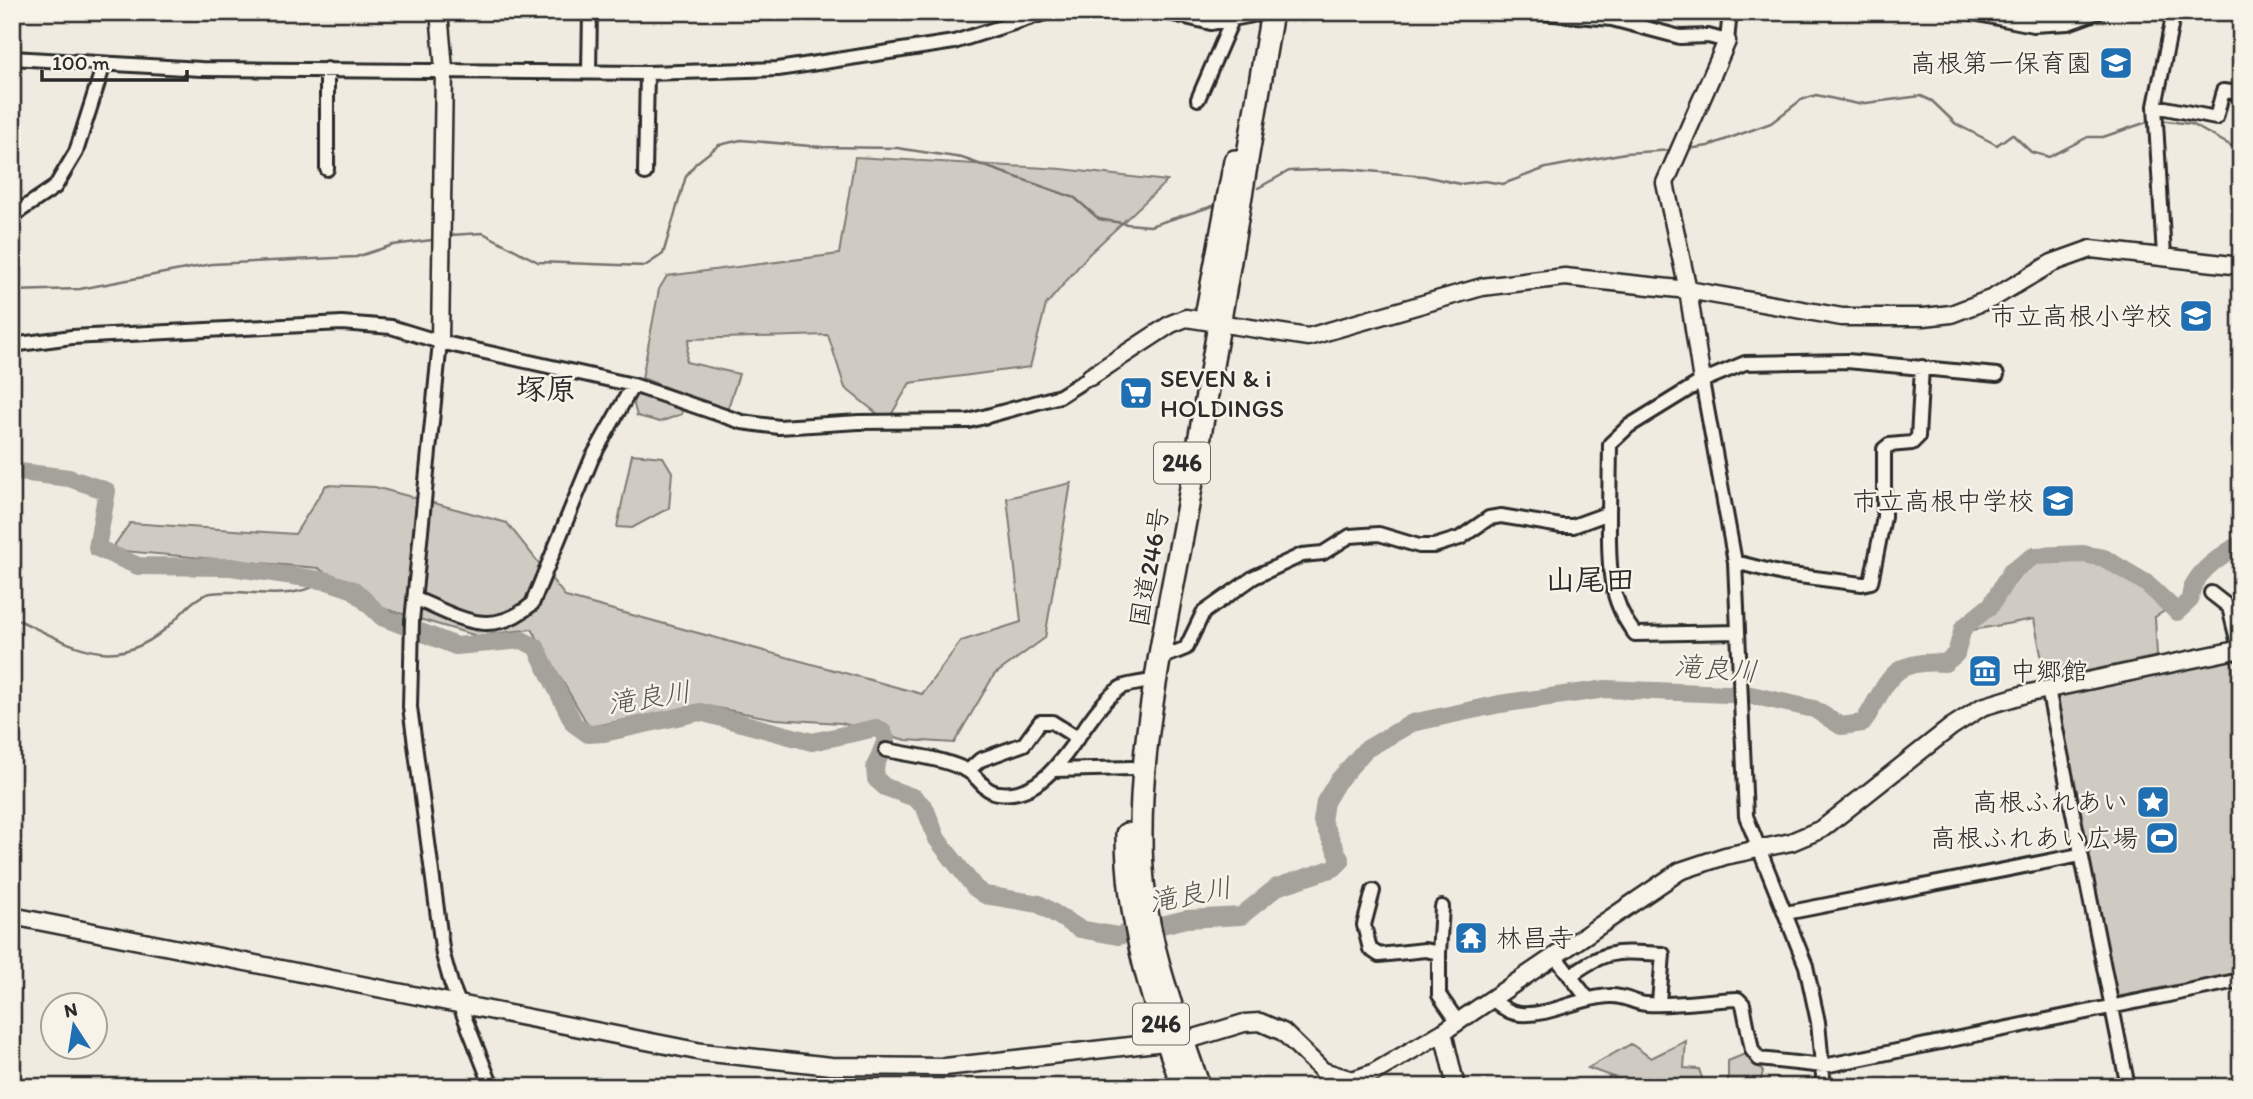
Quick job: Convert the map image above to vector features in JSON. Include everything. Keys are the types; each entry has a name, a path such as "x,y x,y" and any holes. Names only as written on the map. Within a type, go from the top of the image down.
{"highway":[{"name":"国道246号","path":"1183,1087 1175,1041 1149,959 1139,916 1127,829 1132,768 1145,682 1212,320 1272,12"},
{"name":"国道246号","path":"1139,916 1142,869 1141,800 1212,320 1249,15"},
{"name":"国道246号","path":"1175,1041 1199,1087"}],"street":[{"path":"439,12 444,69 440,342 412,621 410,707 443,955 459,1005 492,1087"},
{"path":"589,71 590,12"},
{"path":"12,58 201,69 444,69 647,73 778,69 954,42 1027,15 1048,12"},
{"path":"1165,12 1211,23 1249,15"},
{"path":"1530,12 1612,19 1681,37 1708,36 1727,41"},
{"path":"1730,12 1727,41 1665,183 1688,290 1735,562 1738,684 1746,816 1806,966 1824,1066 1824,1087"},
{"path":"1973,13 2033,25 2068,23 2082,15 2098,12"},
{"path":"2164,256 2155,114 2174,12"},
{"path":"1198,99 1249,15"},
{"path":"12,216 55,187 76,152 104,64"},
{"path":"327,69 327,169"},
{"path":"645,173 647,73"},
{"path":"2155,114 2216,118 2223,91 2241,93"},
{"path":"12,345 72,337 342,323 391,327 440,342 634,385 742,422 779,427 859,422 969,421 1060,396 1171,324 1186,318 1212,320 1291,337 1307,337 1512,281 1581,277 1688,290 1842,317 1924,317 1951,314 1993,298 2078,252 2091,249 2241,267"},
{"path":"1738,632 1635,634 1625,622 1610,583 1610,444 1629,426 1702,381 1745,363 1847,361 1997,374"},
{"path":"1735,562 1783,574 1862,584 1871,582 1884,517 1884,449 1889,444 1912,443 1918,437 1922,367"},
{"path":"416,598 477,624 496,622 522,613 533,604 592,458 634,385"},
{"path":"1161,658 1186,648 1203,613 1254,578 1289,560 1323,553 1350,536 1379,534 1419,546 1434,546 1460,538 1489,518 1501,516 1573,526 1609,513"},
{"path":"12,916 702,1052 831,1066 956,1066 1175,1041 1244,1023 1260,1022 1283,1032 1323,1071 1352,1080 1373,1073 1443,1032 1680,872 1725,856 1791,842 1822,829 1951,727 1982,707 2048,689 2240,651 2229,607 2211,593"},
{"path":"886,750 969,770 988,790 1000,794 1017,791 1054,770 1076,737 1120,688 1145,682"},
{"path":"2048,689 2128,1087"},
{"path":"969,770 980,760 1024,744 1041,722 1052,722 1076,737"},
{"path":"1054,770 1132,768"},
{"path":"1786,913 2080,855"},
{"path":"1373,891 1364,925 1370,949 1379,955 1425,950 1439,953"},
{"path":"1442,907 1439,995 1458,1022"},
{"path":"1570,976 1594,958 1616,952 1663,954 1659,1002"},
{"path":"1554,955 1588,999"},
{"path":"1492,999 1510,1013 1522,1014 1547,1012 1588,999 1627,996 1645,1004 1738,999 1743,1004 1752,1049 1759,1059 1824,1066 2241,981"},
{"path":"1443,1032 1456,1087"}],"shaded area":[{"path":"855,157 1062,169 1167,181 1089,254 1046,305 1030,367 910,383 891,415 879,415 845,388 828,335 689,339 686,362 739,374 727,411 642,378 659,289 667,276 839,254"},
{"path":"631,394 682,403 682,414 660,422 637,416"},
{"path":"632,454 663,457 672,472 669,508 632,528 617,527"},
{"path":"1071,483 1045,638 994,675 954,743 906,740 841,723 775,719 702,705 589,727 532,629 477,636 372,605 318,568 111,550 130,523 295,534 326,485 375,487 507,523 566,597 922,694 961,641 1021,622 1007,498"},
{"path":"2049,561 2083,561 2110,566 2130,576 2148,590 2166,610 2155,617 2157,656 2046,680 2034,619 1968,631 1990,612 2030,566"},
{"name":"高根ふれあい広場","path":"2231,659 2241,705 2241,972 2116,997 2055,696"},
{"path":"1686,1041 1684,1068 1699,1069 1704,1084 1724,1087 1641,1087 1588,1068 1631,1044 1651,1058"},
{"path":"1750,1052 1763,1072 1759,1087 1728,1087 1728,1061"}],"waterway":[{"path":"1688,149 1708,146 1771,123 1801,100 1816,95 1858,104 1921,96 1932,101 1956,124 1997,145 2012,134 2031,152 2049,157 2088,137 2103,137 2153,120"},
{"path":"2159,120 2191,124 2241,151"},
{"path":"450,235 483,233 538,262 645,266 663,254 686,176 696,163 719,145 741,140 822,147 897,148 962,158 1075,198 1099,219 1127,224 1150,226 1213,206"},
{"path":"1258,188 1289,171 1346,169 1424,176 1460,184 1485,181 1503,184 1546,168 1625,153 1674,150"},
{"path":"12,291 80,289 212,264 356,257 393,245 432,240"},
{"name":"滝良川","path":"12,471 69,478 107,491 97,548 138,566 231,567 327,581 354,590 382,617 456,646 522,640 536,647 574,724 588,734 604,733 700,712 812,742 876,728 883,732 886,740 875,767 876,779 885,787 915,798 925,808 937,839 975,888 985,895 1039,904 1080,929 1118,936 1186,919 1241,916 1277,887 1334,868 1341,861 1322,821 1325,802 1337,782 1365,750 1412,723 1500,704 1606,689 1751,695 1814,709 1841,726 1863,723 1885,685 1901,669 1926,663 1945,663 1956,654 1963,628 1991,605 2011,572 2034,556 2083,554 2104,558 2146,583 2177,612 2190,600 2191,591 2201,574 2241,543"},
{"name":"滝良川","path":"12,617 75,646 113,652 132,649 152,639 190,604 211,593 282,594 311,588 327,581"}],"place":[{"name":"高根第一保育園","path":"2116,63"},
{"name":"市立高根小学校","path":"2196,316"},
{"name":"SEVEN & i HOLDINGS","path":"1136,393"},
{"name":"市立高根中学校","path":"2058,501"},
{"name":"中郷館","path":"1985,671"},
{"name":"高根ふれあい","path":"2153,802"},
{"name":"高根ふれあい広場","path":"2162,838"},
{"name":"林昌寺","path":"1471,938"}],"district":[{"name":"塚原","path":"546,389"},
{"name":"山尾田","path":"1590,580"}]}
